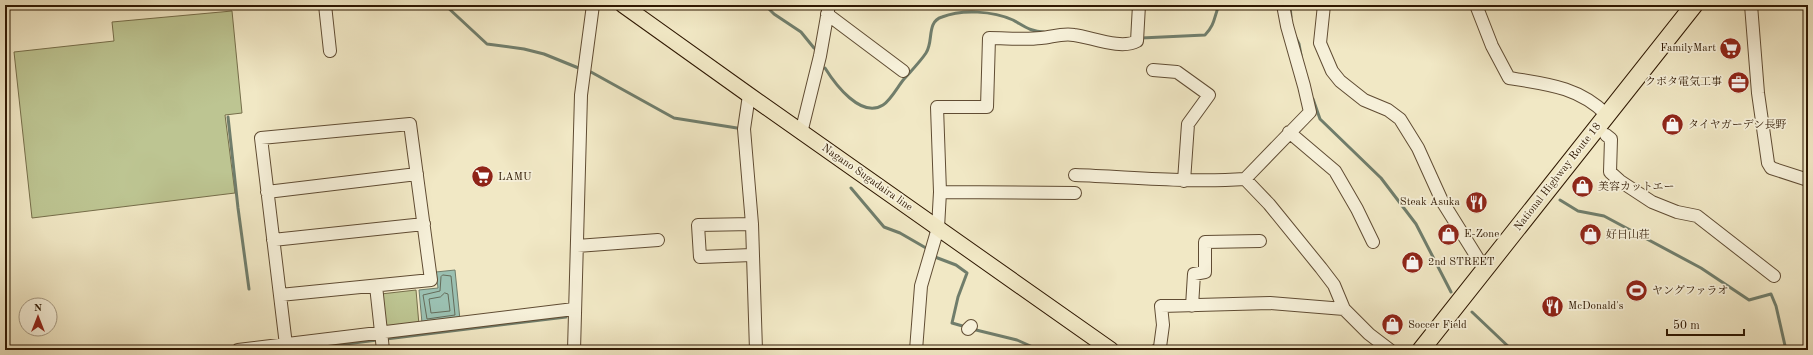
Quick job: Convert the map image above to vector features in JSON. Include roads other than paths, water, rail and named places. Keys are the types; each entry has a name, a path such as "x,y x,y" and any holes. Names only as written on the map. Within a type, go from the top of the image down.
{"highway":[{"name":"National Highway Route 18","path":"1421,350 1694,5"}],"main road":[{"name":"Nagano Sugadaira line","path":"623,5 801,133 938,228 1098,346 1111,350"}],"street":[{"path":"325,5 330,51"},
{"path":"574,350 581,95 593,5"},
{"path":"916,350 921,286 938,228 940,192 937,107 987,107 989,38 1040,38 1060,34 1074,35 1107,42 1132,44 1137,41 1138,5"},
{"path":"1245,180 1289,132 1310,112 1287,26 1283,5"},
{"path":"1324,5 1320,43 1332,71 1340,81 1364,100 1388,110 1400,119 1418,148 1442,201 1484,270"},
{"path":"1476,5 1492,46 1509,78 1555,85 1577,93 1596,104 1607,115"},
{"path":"1751,5 1758,93 1768,163 1771,168 1808,180"},
{"path":"801,133 818,64 828,10 903,70"},
{"path":"1152,70 1177,72 1209,95 1188,124 1184,180"},
{"path":"749,95 744,129 752,224 756,350"},
{"path":"280,295 432,280 410,124 261,138 286,345"},
{"path":"1289,132 1335,171 1357,209 1373,242"},
{"path":"1606,135 1611,139 1610,172 1620,181 1652,202 1677,212 1697,216 1774,276"},
{"path":"267,192 417,174"},
{"path":"1075,175 1184,180 1245,180 1269,204 1321,268 1334,285 1344,309 1369,334 1390,350"},
{"path":"940,192 1075,194"},
{"path":"273,240 424,224"},
{"path":"752,224 698,225 700,257 752,254"},
{"path":"577,246 658,240"},
{"path":"1192,306 1194,274 1205,272 1205,242 1260,241"},
{"path":"376,286 383,350"},
{"path":"1157,350 1160,347 1163,326 1161,306 1270,303 1344,309"},
{"path":"238,350 381,334 574,309"}],"water":[{"path":"455,270 460,320 422,323 419,290 438,288 436,272"}],"waterway":[{"path":"445,5 487,44 524,49 544,54 581,69"},
{"path":"765,5 774,14 801,32 814,48"},
{"path":"1141,38 1205,35 1213,24 1219,5"},
{"path":"1290,5 1291,17"},
{"path":"825,68 835,82 850,98 858,104 875,108 883,105 889,100 904,79 924,56 930,43 932,27 937,19 950,14 968,12 987,13 1013,20 1031,30 1044,32"},
{"path":"1295,36 1299,44 1301,55"},
{"path":"591,72 674,118 737,128"},
{"path":"1313,99 1320,119 1381,178 1416,224 1451,292"},
{"path":"228,117 249,289"},
{"path":"851,188 884,227 900,233 926,248"},
{"path":"1560,200 1578,211 1604,216 1701,268 1749,300 1771,294 1776,306 1786,350"},
{"path":"935,257 956,265 967,273 958,297 952,323 966,327"},
{"path":"1472,312 1512,350"},
{"path":"386,339 566,317"},
{"path":"972,329 1017,340 1035,348 1034,350"},
{"path":"299,350 377,340"}],"place":[{"name":"FamilyMart","path":"1731,48"},
{"name":"クボタ電気工事","path":"1738,82"},
{"name":"タイヤガーデン長野","path":"1673,125"},
{"name":"LAMU","path":"482,177"},
{"name":"美容カットエー","path":"1583,187"},
{"name":"Steak Asuka","path":"1476,202"},
{"name":"E-Zone","path":"1448,234"},
{"name":"好日山荘","path":"1590,235"},
{"name":"2nd STREET","path":"1413,262"},
{"name":"ヤングファラオ","path":"1636,291"},
{"name":"McDonald's","path":"1553,306"},
{"name":"Soccer Field","path":"1393,325"}]}
